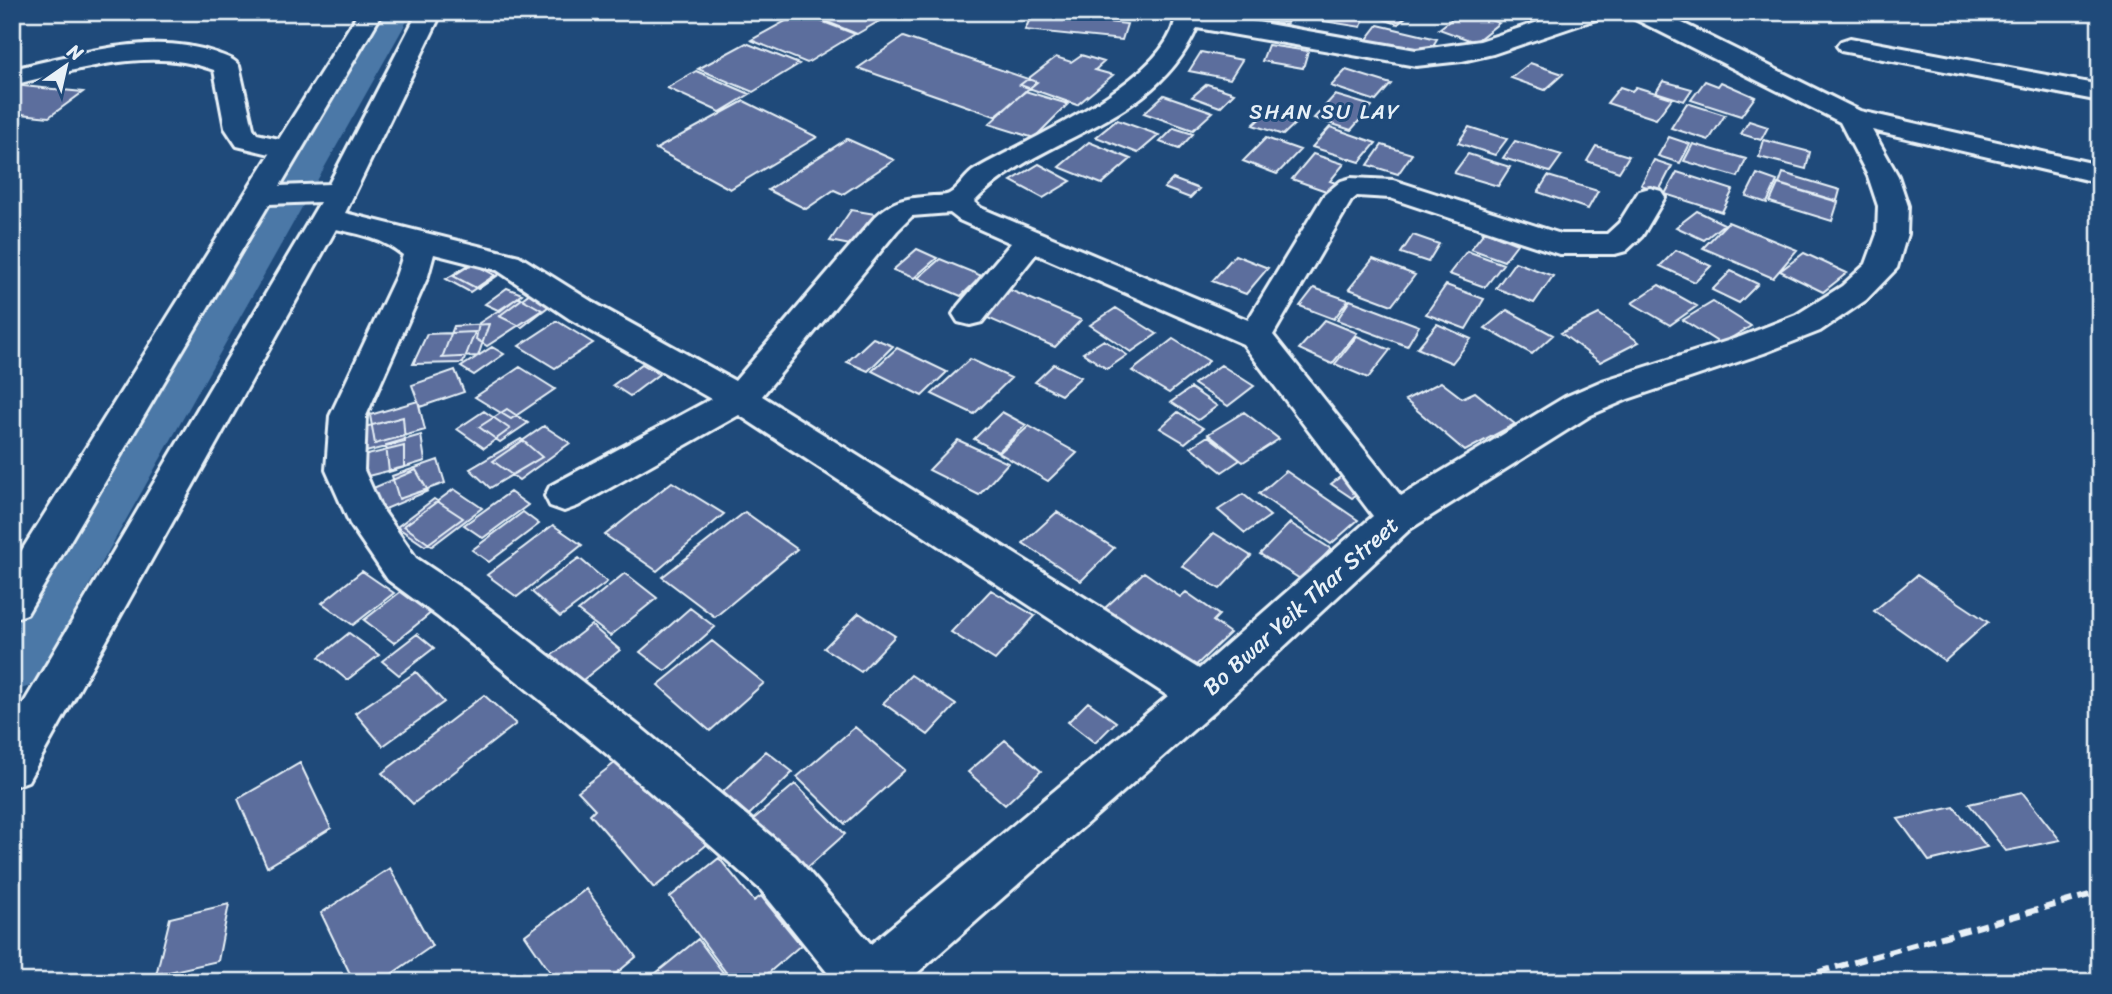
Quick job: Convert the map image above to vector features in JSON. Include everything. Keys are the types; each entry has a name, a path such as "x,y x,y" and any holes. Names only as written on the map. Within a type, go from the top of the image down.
{"street":[{"path":"12,602 271,195 288,150 371,12"},
{"path":"12,766 430,12"},
{"path":"564,496 740,399 886,224 903,208 957,203 982,177 1109,108 1151,76 1176,46 1188,15 1416,58 1450,57 1504,44 1593,12"},
{"path":"1640,12 1851,117 2100,174"},
{"path":"1850,46 2100,93"},
{"path":"12,77 145,52 189,52 206,56 226,66 239,128 247,140 288,150"},
{"name":"Bo Bwar Yeik Thar Street","path":"867,982 1202,694 1396,518 1578,406 1615,390 1752,345 1808,323 1854,292 1881,268 1892,234 1894,206 1883,176 1851,117"},
{"path":"1255,336 1339,195 1351,187 1393,189 1559,244 1615,244 1631,229 1650,197"},
{"path":"271,195 326,201 368,227 405,239 464,250 508,262 582,311 740,399 1202,694"},
{"path":"957,203 970,214 1255,336 1396,518"},
{"path":"405,239 419,253 412,276 348,416 345,470 364,513 402,569 452,604 624,741 778,873 867,982"},
{"path":"970,314 1031,239"}],"building":[{"path":"803,12 891,12 893,13 857,34"},
{"path":"1243,12 1293,12 1287,23 1242,15"},
{"path":"1320,12 1366,12 1361,27 1317,20"},
{"path":"1378,12 1408,15 1398,24 1374,16"},
{"path":"1461,12 1499,23 1475,42 1439,29"},
{"path":"800,13 855,34 807,63 751,40"},
{"path":"1032,14 1127,24 1122,40 1025,30"},
{"path":"1378,25 1437,39 1426,57 1365,42"},
{"path":"903,37 1037,82 995,116 858,68"},
{"path":"746,43 799,64 753,92 698,69"},
{"path":"1268,45 1308,51 1303,68 1262,61"},
{"path":"1201,52 1242,60 1230,79 1189,71"},
{"path":"1081,55 1104,62 1095,70 1113,75 1077,105 1020,85 1056,57 1071,62"},
{"path":"1530,63 1563,74 1545,90 1511,78"},
{"path":"1346,70 1391,84 1376,101 1331,86"},
{"path":"696,71 750,94 720,112 667,88"},
{"path":"1663,81 1692,89 1684,101 1656,92"},
{"path":"1705,81 1718,86 1721,82 1755,97 1741,116 1691,100"},
{"path":"1207,84 1234,93 1220,107 1192,97"},
{"path":"12,86 83,92 49,117 12,113"},
{"path":"1620,87 1632,91 1636,87 1672,98 1656,119 1607,103"},
{"path":"1025,91 1068,104 1034,138 989,124"},
{"path":"1164,95 1213,112 1193,130 1144,113"},
{"path":"1335,95 1372,106 1351,130 1314,118"},
{"path":"744,101 817,137 730,189 656,149"},
{"path":"1687,103 1725,115 1709,140 1671,128"},
{"path":"1269,110 1299,120 1283,135 1253,125"},
{"path":"1117,120 1159,135 1138,153 1096,137"},
{"path":"1749,121 1768,127 1761,140 1741,134"},
{"path":"1330,127 1376,143 1360,162 1312,147"},
{"path":"1469,127 1507,139 1495,155 1458,143"},
{"path":"1174,128 1193,134 1179,149 1160,142"},
{"path":"1669,137 1690,144 1680,163 1658,156"},
{"path":"1266,138 1300,150 1277,174 1243,161"},
{"path":"847,139 894,160 843,194 834,190 806,209 768,190"},
{"path":"1764,140 1810,152 1806,169 1759,157"},
{"path":"1515,141 1562,155 1550,172 1503,158"},
{"path":"1089,142 1131,159 1102,184 1059,167"},
{"path":"1693,144 1746,159 1738,177 1684,161"},
{"path":"1382,145 1412,154 1398,174 1368,165"},
{"path":"1596,146 1629,156 1619,172 1587,161"},
{"path":"1313,154 1344,164 1330,181 1336,183 1329,192 1292,179"},
{"path":"1468,154 1510,167 1498,186 1454,173"},
{"path":"1654,160 1672,166 1659,191 1641,185"},
{"path":"1039,164 1071,181 1043,198 1011,181"},
{"path":"1677,172 1733,190 1722,212 1665,194"},
{"path":"1783,173 1840,190 1837,201 1779,184"},
{"path":"1757,174 1777,181 1767,203 1746,196"},
{"path":"1548,176 1598,191 1588,209 1538,192"},
{"path":"1173,179 1199,189 1190,198 1164,188"},
{"path":"1778,184 1838,202 1832,221 1770,202"},
{"path":"851,210 881,215 860,247 830,241"},
{"path":"1697,211 1724,224 1704,240 1676,227"},
{"path":"1728,222 1797,250 1773,278 1703,248"},
{"path":"1485,231 1517,244 1504,261 1471,249"},
{"path":"1413,235 1439,244 1428,262 1401,253"},
{"path":"917,249 937,258 914,278 893,270"},
{"path":"1676,250 1711,266 1695,282 1660,266"},
{"path":"1467,251 1503,264 1485,287 1449,274"},
{"path":"489,253 513,265 478,289 453,276"},
{"path":"1804,253 1847,273 1823,292 1780,271"},
{"path":"1235,255 1268,268 1246,294 1212,281"},
{"path":"940,259 982,276 961,296 918,278"},
{"path":"1373,259 1415,275 1392,305 1349,289"},
{"path":"1515,262 1553,276 1534,303 1496,288"},
{"path":"472,263 495,275 470,292 446,279"},
{"path":"1731,271 1758,284 1739,303 1712,290"},
{"path":"1446,285 1484,299 1466,329 1426,314"},
{"path":"1659,285 1697,306 1670,325 1632,303"},
{"path":"507,288 522,294 500,311 485,304"},
{"path":"1314,288 1348,300 1334,319 1300,306"},
{"path":"534,290 557,300 522,327 499,316"},
{"path":"1010,290 1081,320 1055,347 983,316"},
{"path":"519,297 542,310 487,346 476,339 479,323"},
{"path":"1350,300 1419,326 1407,346 1337,320"},
{"path":"1713,302 1751,326 1721,344 1683,320"},
{"path":"1116,308 1157,334 1131,352 1090,325"},
{"path":"1507,310 1553,335 1532,354 1485,328"},
{"path":"1599,314 1639,342 1600,362 1561,333"},
{"path":"1325,320 1357,333 1332,364 1299,349"},
{"path":"557,321 593,343 555,368 519,346"},
{"path":"489,324 478,356 442,358 454,326"},
{"path":"1437,324 1471,339 1452,363 1417,348"},
{"path":"475,332 463,363 413,364 427,334"},
{"path":"1357,336 1390,350 1368,378 1335,364"},
{"path":"873,338 893,346 868,371 847,362"},
{"path":"1173,339 1209,361 1169,393 1132,371"},
{"path":"1104,340 1127,355 1107,369 1083,353"},
{"path":"492,347 504,354 474,375 461,367"},
{"path":"897,348 947,372 922,396 872,371"},
{"path":"970,359 1011,378 974,414 932,394"},
{"path":"642,364 659,374 630,396 613,385"},
{"path":"1054,364 1081,377 1061,395 1035,382"},
{"path":"1221,365 1254,386 1228,406 1194,384"},
{"path":"520,367 555,389 511,419 475,397"},
{"path":"455,370 464,392 420,407 412,385"},
{"path":"1441,382 1462,398 1475,392 1515,424 1465,451 1405,400"},
{"path":"1191,388 1217,406 1198,420 1171,402"},
{"path":"418,401 425,430 375,444 370,415"},
{"path":"507,409 528,423 500,442 479,427"},
{"path":"484,411 510,429 484,448 457,429"},
{"path":"1002,412 1026,425 998,452 974,439"},
{"path":"1178,412 1203,428 1185,443 1160,428"},
{"path":"1244,412 1279,439 1243,462 1208,434"},
{"path":"403,417 405,442 358,454 357,429"},
{"path":"544,426 570,443 519,480 493,461"},
{"path":"1029,426 1077,453 1048,481 999,453"},
{"path":"421,435 425,461 389,472 386,445"},
{"path":"1208,436 1240,460 1222,472 1191,447"},
{"path":"521,439 542,457 490,488 470,469"},
{"path":"958,440 1008,463 979,495 929,470"},
{"path":"404,446 404,467 356,479 355,458"},
{"path":"438,460 445,483 399,499 392,476"},
{"path":"416,470 428,491 376,513 366,491"},
{"path":"1286,471 1358,520 1331,544 1259,494"},
{"path":"1344,474 1365,489 1352,498 1331,484"},
{"path":"672,482 724,514 657,571 605,535"},
{"path":"454,489 482,508 432,546 404,526"},
{"path":"510,492 528,505 483,538 464,525"},
{"path":"1243,494 1270,516 1245,533 1218,510"},
{"path":"434,499 463,518 425,546 397,527"},
{"path":"523,512 539,524 489,562 472,550"},
{"path":"745,512 797,549 715,617 662,577"},
{"path":"1057,512 1114,548 1081,581 1023,543"},
{"path":"1290,523 1331,549 1302,580 1260,554"},
{"path":"553,525 582,545 517,597 487,575"},
{"path":"1214,533 1251,556 1220,589 1182,566"},
{"path":"579,558 607,582 560,617 532,592"},
{"path":"362,571 394,593 353,625 322,603"},
{"path":"1144,572 1180,597 1186,592 1219,615 1213,621 1230,633 1190,671 1105,608"},
{"path":"625,573 657,598 610,636 578,611"},
{"path":"1917,575 1988,622 1945,661 1874,611"},
{"path":"413,582 443,603 394,643 364,620"},
{"path":"991,590 1035,616 995,660 951,632"},
{"path":"690,608 715,627 665,671 640,652"},
{"path":"859,613 895,636 861,672 824,648"},
{"path":"591,625 620,650 573,688 543,662"},
{"path":"349,633 379,655 347,680 319,657"},
{"path":"417,634 434,648 399,675 382,661"},
{"path":"712,641 764,683 710,731 658,685"},
{"path":"416,672 444,702 383,746 355,713"},
{"path":"911,675 956,705 928,735 883,703"},
{"path":"484,695 516,724 413,804 382,773"},
{"path":"1088,702 1116,722 1095,743 1068,722"},
{"path":"855,727 905,770 845,824 797,777"},
{"path":"1005,740 1041,771 1005,805 968,772"},
{"path":"766,751 793,772 749,815 723,792"},
{"path":"624,756 710,842 654,888 590,814 595,809 578,791"},
{"path":"300,763 331,828 267,867 238,799"},
{"path":"795,784 845,834 799,875 750,822"},
{"path":"2022,792 2060,840 2006,851 1969,804"},
{"path":"1954,807 1987,847 1929,861 1898,819"},
{"path":"719,858 754,901 761,896 801,945 758,982 733,982 670,897"},
{"path":"390,868 432,946 380,982 354,982 321,913"},
{"path":"586,889 636,957 606,982 557,982 525,935"},
{"path":"229,904 218,961 156,975 170,918"},
{"path":"698,939 730,982 645,982"}],"waterway":[{"path":"12,667 395,12"}],"railway":[{"path":"1784,982 2100,892"}],"district":[{"name":"SHAN SU LAY","path":"1325,112"}]}
